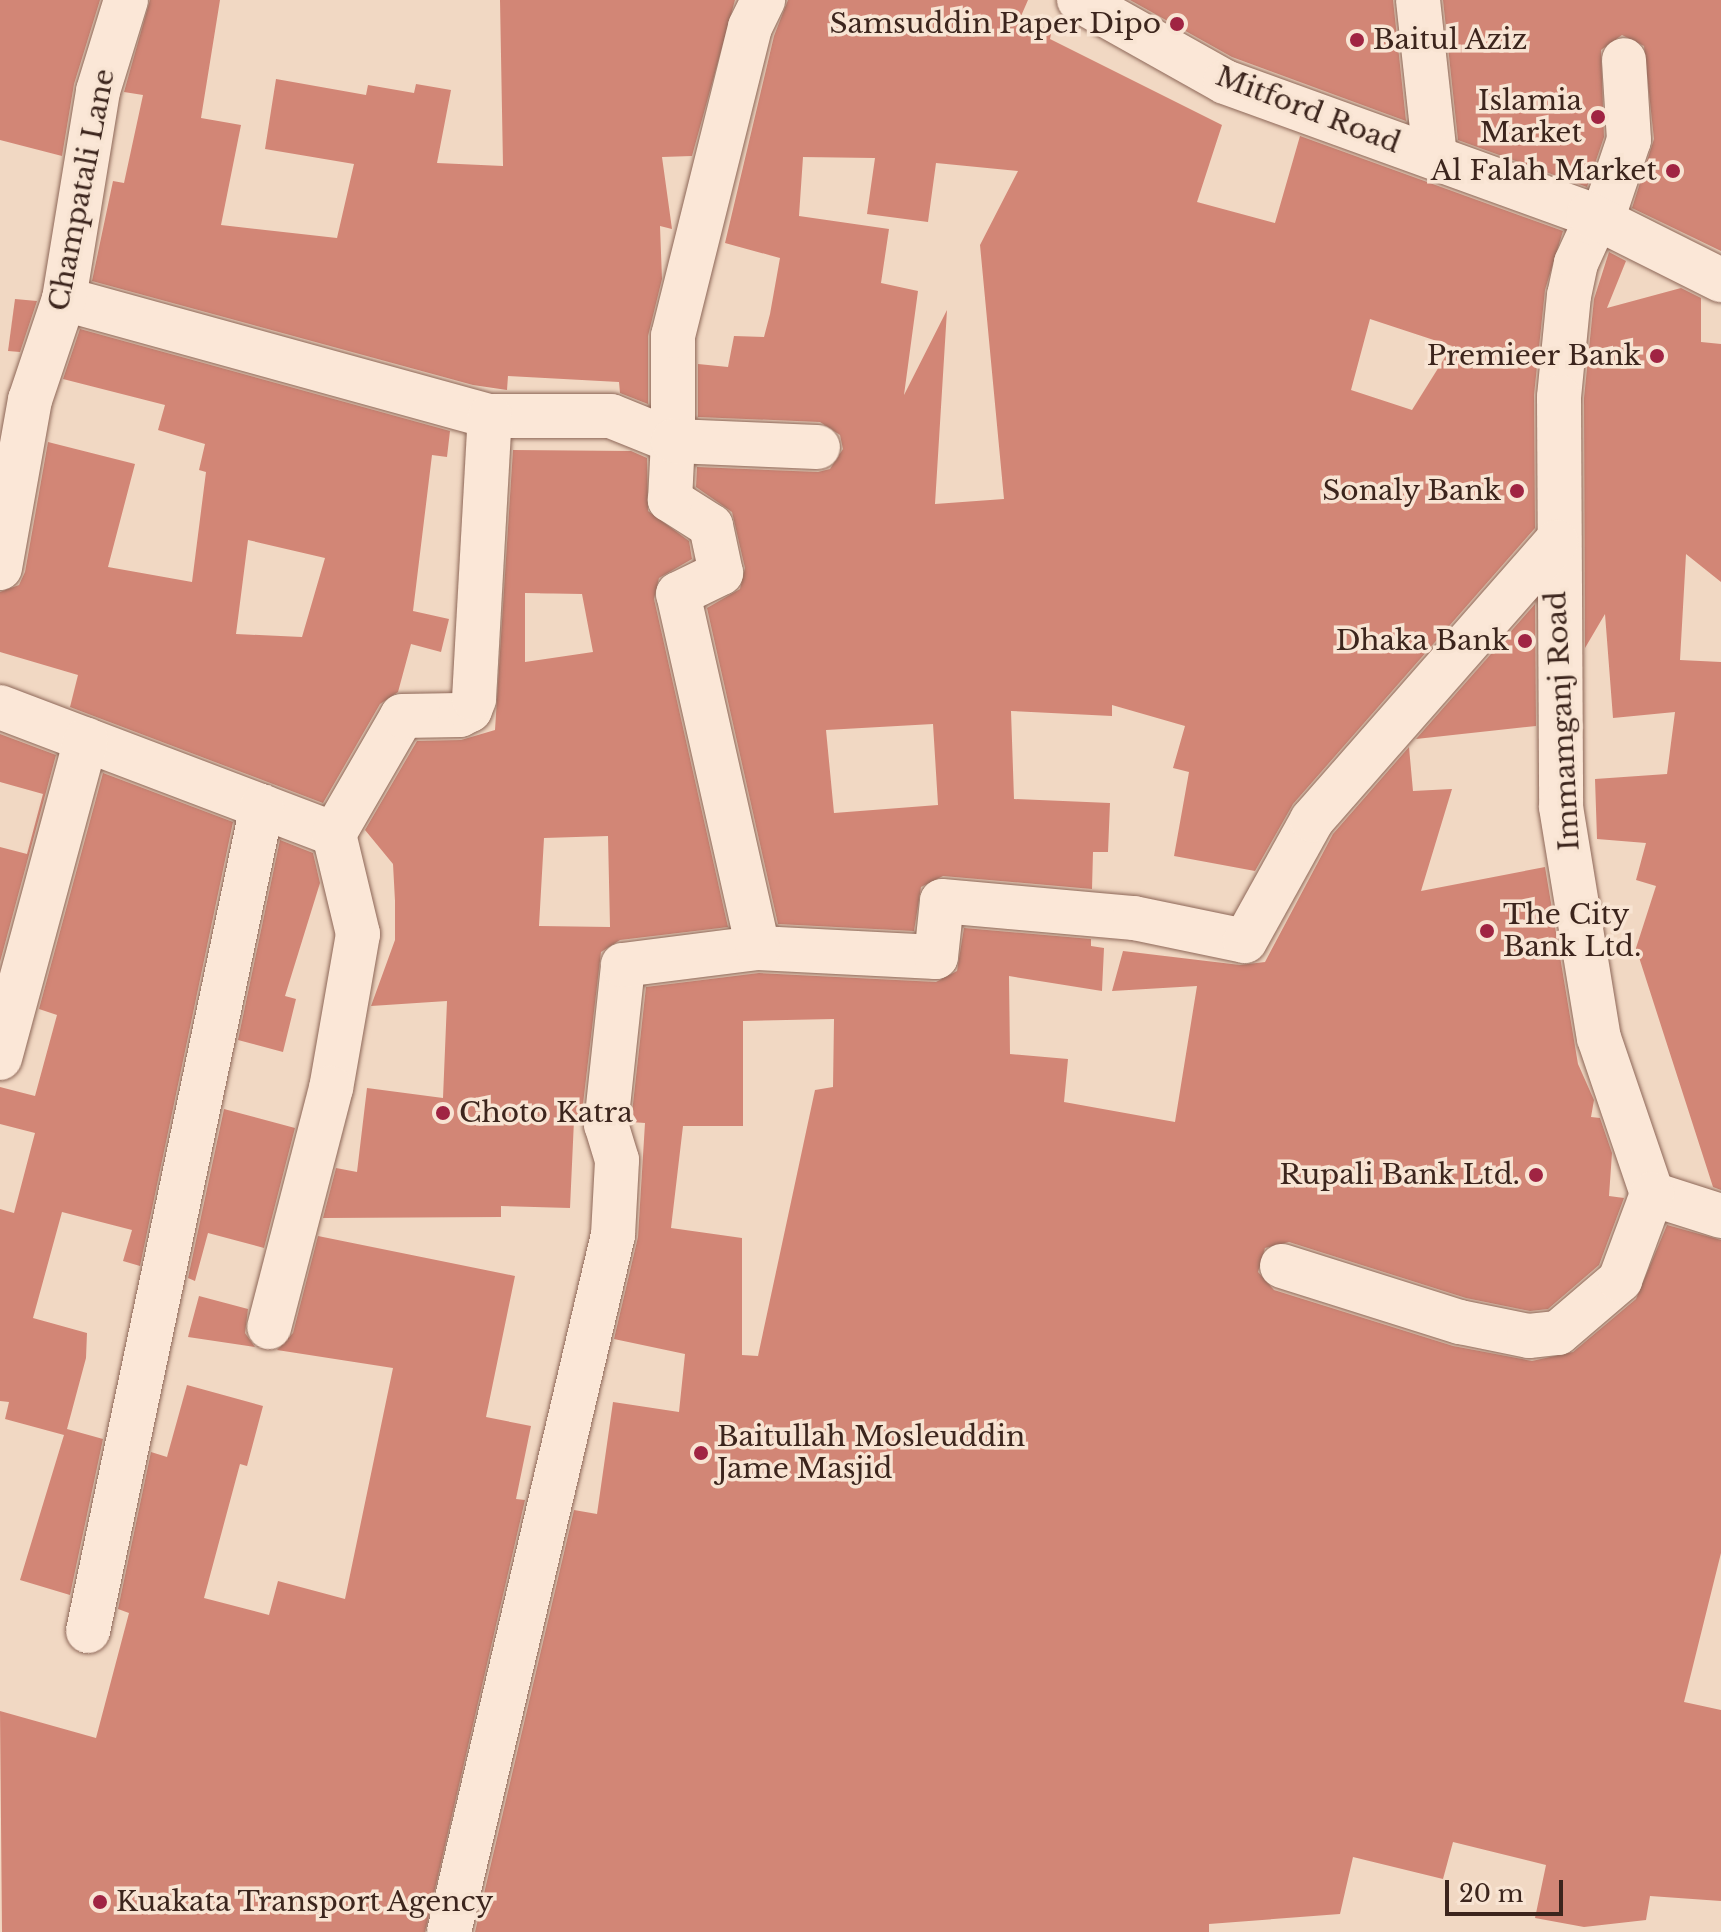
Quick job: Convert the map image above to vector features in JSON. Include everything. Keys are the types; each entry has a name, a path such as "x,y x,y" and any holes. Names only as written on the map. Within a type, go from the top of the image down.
{"street":[{"name":"Champatali Lane","path":"0,568 30,400 64,299 98,91 126,0"},
{"path":"758,948 678,594 721,573 711,526 670,500 673,336 750,27 763,0"},
{"name":"Mitford Road","path":"1079,0 1225,82 1599,219 1721,280"},
{"path":"1418,0 1435,157"},
{"name":"Immamganj Road","path":"1624,60 1629,140 1599,219 1576,263 1569,295 1559,397 1556,542 1561,807 1599,1038 1652,1194"},
{"path":"64,299 490,416 611,416 673,441 818,447"},
{"path":"269,1327 331,1088 358,934 334,834 402,716 460,715 470,710 474,699 490,416"},
{"path":"449,1932 613,1235 617,1160 606,1125 623,965 758,948 936,957 942,901 1134,918 1245,941 1312,820 1556,542"},
{"path":"0,707 334,834"},
{"path":"0,1058 86,739"},
{"path":"88,1631 262,806"},
{"path":"1282,1266 1460,1322 1529,1336 1558,1333 1620,1280 1652,1194 1721,1216"}],"building":[{"path":"0,0 100,0 74,84 62,156 0,140"},
{"path":"150,0 220,0 201,118 241,125 221,225 337,238 354,164 265,149 276,79 366,95 368,85 414,93 416,84 451,90 437,163 503,166 500,0 735,0 692,156 662,157 672,229 660,226 662,279 648,336 648,404 620,393 619,382 508,376 507,390 473,385 92,281 113,181 124,183 143,95 124,92"},
{"path":"788,0 1028,0 1018,23 1052,29 1050,39 1222,125 1197,202 1275,223 1300,136 1563,231 1545,290 1534,395 1535,528 1293,804 1255,871 1174,856 1189,772 1173,768 1185,726 1112,705 1112,716 1011,711 1014,799 1110,803 1108,852 1093,852 1092,889 943,876 921,887 914,931 778,924 707,608 740,589 745,568 732,512 696,487 697,467 818,472 830,469 843,449 840,435 820,422 698,417 698,364 728,367 734,336 764,337 770,314 780,258 725,243 774,36","holes":["803,157 875,158 867,214 928,222 936,163 1018,171 980,245 1004,499 935,504 947,310 904,395 918,291 881,283 889,229 799,216","1370,319 1452,346 1412,410 1351,390","933,724 938,805 834,813 826,730"]},
{"path":"1130,0 1393,0 1406,121 1232,57"},
{"path":"1443,0 1721,0 1721,251 1632,208 1654,139 1644,46 1622,35 1601,50 1604,137 1587,187 1458,140"},
{"path":"1609,252 1626,261 1607,308 1681,288 1701,298 1701,342 1721,344 1721,582 1686,554 1680,660 1721,662 1721,1190 1713,1187 1636,948 1656,886 1636,880 1646,843 1597,839 1595,779 1667,774 1675,712 1613,718 1605,614 1585,648 1584,398 1594,299"},
{"path":"15,299 37,301 20,352 8,351"},
{"path":"80,329 450,431 447,457 432,455 413,611 449,619 441,652 411,644 398,692 380,704 323,803 70,707 78,675 0,652 0,592 19,585 25,572 48,442 135,464 108,567 192,582 206,472 199,470 205,444 158,430 165,405 63,379","holes":["248,540 325,558 302,637 236,634"]},
{"path":"513,450 631,451 647,458 648,511 689,541 692,559 659,578 654,599 728,927 620,940 601,952 581,1121 574,1120 570,1208 501,1206 501,1217 323,1218 336,1168 357,1172 367,1088 443,1098 447,1001 371,1006 395,940 395,901 393,864 365,830 417,741 461,740 495,730","holes":["525,593 582,594 593,652 525,662","608,836 610,927 539,926 544,838"]},
{"path":"1535,604 1536,726 1416,739"},
{"path":"0,734 56,755 0,962 0,847 27,854 43,794 0,782"},
{"path":"1409,747 1413,791 1452,789 1421,891 1545,867 1578,1064 1594,1100 1591,1117 1600,1118 1612,1153 1609,1196 1624,1198 1599,1265 1548,1309 1530,1311 1466,1298 1289,1242 1265,1248 1258,1272 1274,1290 1453,1346 1532,1361 1573,1352 1636,1299 1667,1225 1721,1240 1721,1553 1684,1702 1721,1710 1721,1901 1650,1896 1646,1920 1584,1927 1535,1918 1546,1865 1453,1842 1443,1879 1353,1857 1340,1914 1209,1924 1209,1932 475,1932 574,1510 597,1514 613,1402 679,1412 685,1354 614,1339 638,1237 645,1123 631,1122 646,987 759,973 936,982 957,971 964,928 1091,939 1091,946 1104,948 1102,991 1009,976 1010,1054 1068,1059 1064,1102 1175,1122 1197,986 1112,991 1123,951 1240,965 1265,962 1333,834","holes":["834,1019 833,1087 815,1090 758,1356 742,1355 742,1238 671,1228 683,1126 743,1126 743,1021"]},
{"path":"103,773 233,822 140,1266 123,1261 132,1230 62,1212 33,1318 87,1333 86,1358 67,1429 103,1439 70,1595 20,1580 64,1435 5,1419 9,1402 0,1401 0,1209 14,1213 35,1133 0,1124 0,1087 35,1096 57,1015 39,1009"},
{"path":"280,840 313,853 320,883 285,996 296,999 283,1052 238,1040"},
{"path":"224,1109 295,1128 264,1248 208,1233 195,1281 188,1278"},
{"path":"318,1236 515,1276 486,1417 531,1426 516,1499 525,1500 425,1932 2,1932 0,1711 96,1738 129,1613 118,1609 151,1452 167,1457 187,1385 263,1406 247,1466 240,1464 204,1598 269,1615 278,1581 345,1599 393,1368 277,1350 293,1333"},
{"path":"199,1296 248,1309 245,1333 255,1347 188,1337"}],"place":[{"name":"Samsuddin Paper Dipo","path":"1177,24"},
{"name":"Baitul Aziz","path":"1357,40"},
{"name":"Islamia Market","path":"1598,117"},
{"name":"Al Falah Market","path":"1673,171"},
{"name":"Premieer Bank","path":"1657,356"},
{"name":"Sonaly Bank","path":"1517,491"},
{"name":"Dhaka Bank","path":"1525,641"},
{"name":"The City Bank Ltd.","path":"1487,931"},
{"name":"Choto Katra","path":"443,1113"},
{"name":"Rupali Bank Ltd.","path":"1536,1175"},
{"name":"Baitullah Mosleuddin Jame Masjid","path":"701,1453"},
{"name":"Kuakata Transport Agency","path":"100,1902"}]}
